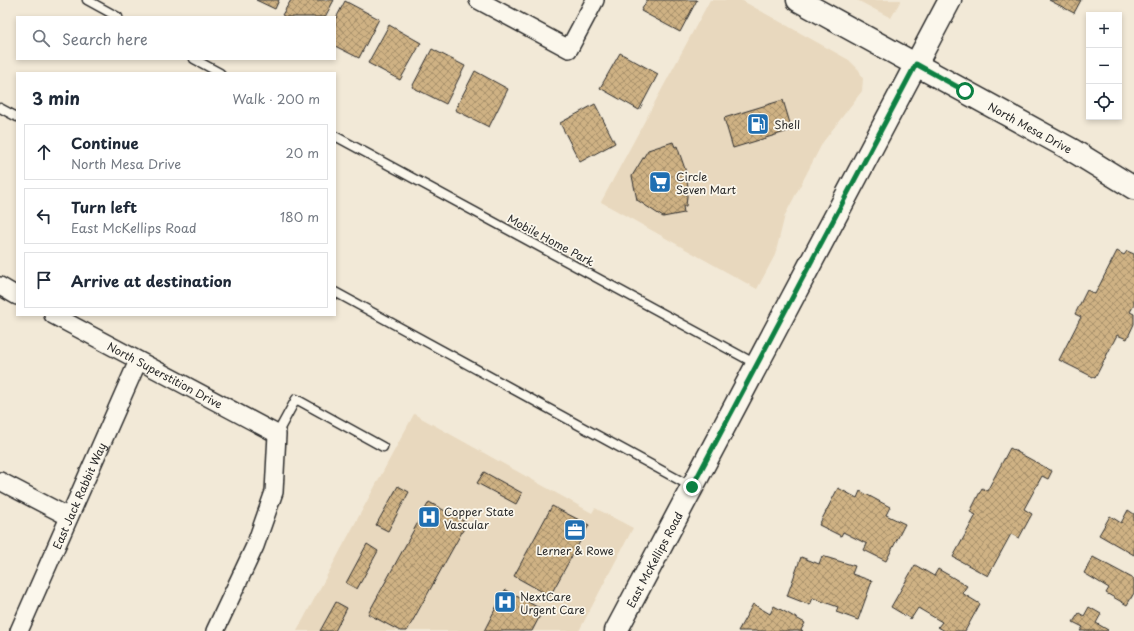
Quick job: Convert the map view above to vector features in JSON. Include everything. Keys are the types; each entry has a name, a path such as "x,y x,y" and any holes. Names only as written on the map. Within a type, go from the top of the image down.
{"main road":[{"name":"North Mesa Drive","path":"798,0 1072,150 1134,188"},
{"name":"East McKellips Road","path":"616,631 950,0"}],"street":[{"path":"478,0 569,49 595,0"},
{"path":"0,286 16,295"},
{"name":"North Superstition Drive","path":"55,316 277,434"},
{"name":"East Jack Rabbit Way","path":"19,631 138,361"},
{"path":"215,631 255,546 274,492 277,434"},
{"path":"0,481 69,517"}],"lane":[{"path":"87,0 116,16"},
{"path":"196,60 218,72"},
{"path":"0,108 16,117"},
{"name":"Mobile Home Park","path":"336,137 757,364"},
{"path":"336,293 692,487"},
{"path":"277,434 296,399 383,447"}],"shaded area":[{"path":"710,0 741,0 849,60 859,70 863,79 862,91 823,142 785,215 775,255 757,289 601,202"},
{"path":"857,0 901,0 891,18"},
{"path":"414,414 592,513 595,508 633,528 579,631 297,631"}],"building":[{"path":"256,0 279,0 275,9"},
{"path":"291,0 334,0 326,16 282,15"},
{"path":"647,0 697,0 680,32 641,11"},
{"path":"1049,0 1081,0 1074,13"},
{"path":"345,1 379,19 359,58 336,46 336,18"},
{"path":"389,25 421,43 400,80 368,63"},
{"path":"432,49 465,66 446,104 412,87"},
{"path":"620,53 658,74 639,110 600,88"},
{"path":"475,71 508,89 489,127 455,110"},
{"name":"Shell","path":"783,100 792,130 733,148 724,118"},
{"path":"595,104 615,143 580,162 560,123"},
{"name":"Circle Seven Mart","path":"673,142 675,147 677,146 685,169 688,187 686,206 683,206 684,213 663,217 637,200 632,176 648,150"},
{"path":"1117,251 1124,255 1127,251 1134,254 1134,305 1130,312 1134,314 1134,324 1127,339 1117,335 1095,378 1059,360 1081,317 1075,314 1087,290 1095,294"},
{"path":"1010,448 1052,471 1048,479 1042,476 1024,509 1032,514 1019,538 1011,534 988,576 953,557 976,515 970,512 982,488 987,491"},
{"path":"484,472 522,493 516,504 477,483"},
{"path":"398,486 409,492 388,531 376,525"},
{"path":"838,488 857,498 860,491 890,507 886,515 905,524 886,561 864,550 867,544 843,532 841,536 819,525"},
{"path":"429,502 467,523 407,631 400,631 368,614"},
{"path":"552,506 589,525 550,596 514,576"},
{"path":"1128,510 1134,514 1134,555 1099,535 1110,516 1121,523"},
{"path":"367,544 378,551 357,589 346,583"},
{"path":"822,556 855,566 852,574 872,581 858,620 836,612 838,607 813,598 810,605 787,596 801,557 819,564"},
{"path":"1093,557 1134,579 1134,593 1127,605 1106,593 1109,588 1084,573"},
{"path":"915,565 934,576 938,569 967,586 962,593 980,604 965,631 945,631 938,627 942,622 918,608 911,619 891,607"},
{"path":"505,590 543,610 532,631 484,631"},
{"path":"336,602 347,608 335,631 320,631"},
{"path":"753,604 770,614 774,606 789,614 805,623 801,630 803,631 738,631"},
{"path":"1089,607 1101,614 1096,623 1108,630 1107,631 1080,631 1083,627 1073,622 1079,613 1084,616"}],"place":[{"name":"Shell","path":"758,124"},
{"name":"Circle Seven Mart","path":"660,182"},
{"name":"Copper State Vascular","path":"429,517"},
{"name":"Lerner & Rowe","path":"575,530"},
{"name":"NextCare Urgent Care","path":"505,602"}],"route":[{"path":"692,487 916,64 965,91"}]}
